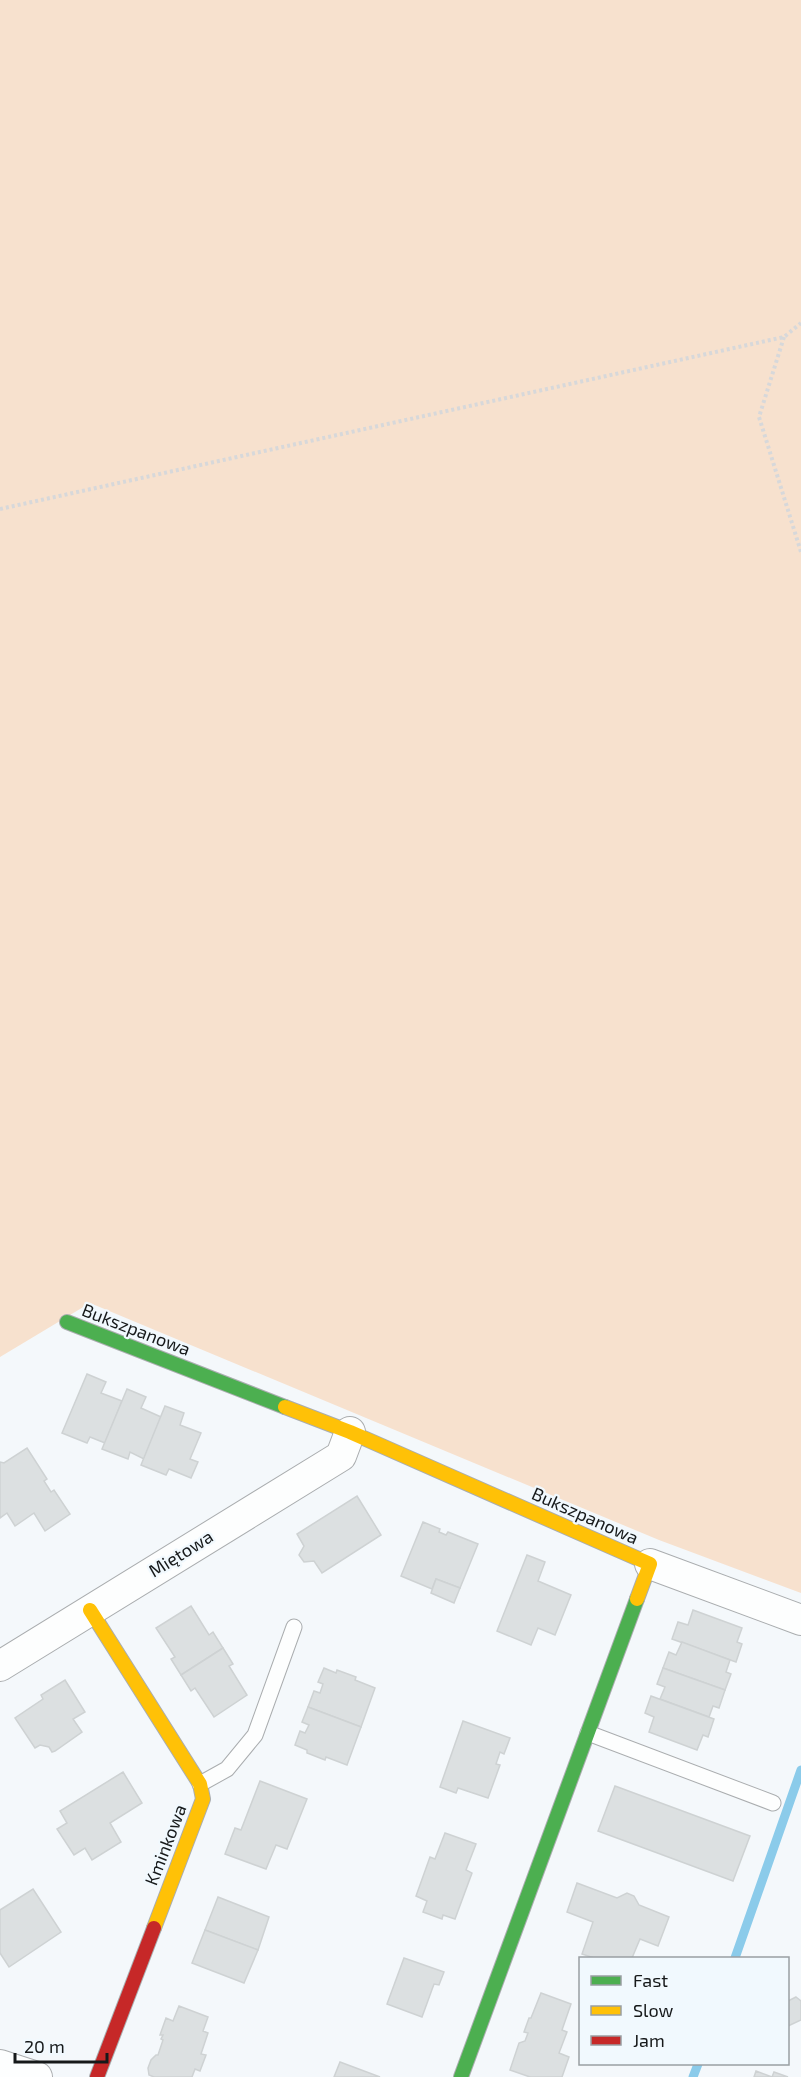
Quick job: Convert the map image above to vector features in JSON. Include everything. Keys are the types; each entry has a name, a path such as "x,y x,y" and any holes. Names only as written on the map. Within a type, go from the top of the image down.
{"street":[{"name":"Bukszpanowa","path":"67,1322 350,1432 650,1564 461,2077"},
{"name":"Miętowa","path":"0,1666 340,1456 350,1432"},
{"path":"650,1564 801,1620"},
{"name":"Kminkowa","path":"90,1610 200,1784 203,1799 97,2077"},
{"path":"0,2065 37,2077"}],"lane":[{"path":"200,1784 227,1768 255,1735 294,1627"},
{"path":"588,1733 773,1803"}],"path":[{"path":"0,509 784,337 801,323"},
{"path":"784,337 759,417 801,552"}],"shaded area":[{"path":"0,0 801,0 801,1593 659,1540 90,1303 0,1357"}],"building":[{"path":"87,1374 106,1382 101,1393 122,1401 105,1443 90,1437 87,1443 62,1433"},
{"path":"127,1389 146,1397 141,1408 161,1417 144,1459 130,1452 128,1459 102,1449"},
{"path":"165,1406 184,1413 180,1425 201,1433 190,1459 198,1462 191,1478 169,1469 166,1475 141,1465"},
{"path":"27,1448 47,1479 44,1481 51,1492 54,1490 70,1514 45,1531 34,1513 15,1526 7,1513 0,1518 0,1462 4,1463"},
{"path":"357,1496 381,1535 322,1573 314,1561 304,1562 299,1555 304,1546 297,1534"},
{"path":"423,1522 440,1529 439,1532 446,1535 448,1532 478,1544 460,1588 436,1579 432,1589 401,1576"},
{"path":"527,1555 545,1562 538,1581 571,1595 555,1635 538,1628 531,1645 497,1631"},
{"path":"436,1579 460,1588 454,1603 431,1593"},
{"path":"191,1606 209,1635 213,1632 223,1648 181,1675 171,1659 175,1657 156,1628"},
{"path":"693,1610 742,1628 737,1642 742,1644 736,1662 672,1639 678,1622 688,1625"},
{"path":"682,1642 730,1660 726,1672 731,1674 725,1690 663,1668 669,1652 676,1655"},
{"path":"223,1648 233,1664 229,1666 247,1695 214,1717 195,1688 191,1691 181,1675"},
{"path":"324,1668 356,1677 355,1680 375,1688 361,1727 308,1707 314,1691 320,1693 323,1684 318,1682"},
{"path":"663,1668 725,1690 719,1708 713,1706 709,1717 660,1699 665,1687 657,1684"},
{"path":"65,1680 85,1712 73,1719 82,1732 55,1751 52,1752 49,1747 40,1745 35,1748 15,1718 43,1699 41,1695"},
{"path":"651,1696 714,1719 708,1737 703,1735 697,1750 649,1732 654,1717 645,1713"},
{"path":"308,1707 361,1727 347,1765 326,1757 325,1760 295,1745 300,1731 305,1733 309,1725 302,1722"},
{"path":"463,1721 510,1738 504,1754 500,1752 496,1764 500,1765 488,1798 458,1788 456,1793 440,1787"},
{"path":"123,1772 142,1803 110,1823 121,1842 92,1860 85,1848 74,1855 57,1829 67,1823 60,1811"},
{"path":"260,1781 307,1799 287,1849 276,1845 266,1869 225,1854 235,1828 241,1830"},
{"path":"615,1786 750,1836 733,1881 598,1831"},
{"path":"445,1833 476,1844 466,1870 472,1873 455,1919 443,1915 442,1919 423,1912 427,1901 416,1896 430,1857 435,1859"},
{"path":"577,1883 617,1898 627,1893 634,1896 639,1905 669,1917 658,1946 640,1939 632,1957 591,1957 582,1954 593,1922 567,1912"},
{"path":"33,1889 61,1932 9,1967 0,1953 0,1910"},
{"path":"218,1897 269,1917 258,1950 205,1930"},
{"path":"205,1930 258,1950 244,1983 192,1963"},
{"path":"404,1958 444,1972 439,1985 434,1984 422,2017 387,2004"},
{"path":"541,1993 571,2004 562,2030 567,2032 559,2053 569,2057 562,2077 530,2077 510,2070 519,2043 525,2041 528,2033 524,2032"},
{"path":"796,1997 801,2001 801,2020 789,2026 789,2000"},
{"path":"179,2006 208,2017 203,2031 208,2033 201,2054 206,2055 200,2071 195,2069 192,2077 154,2077 149,2075 148,2068 151,2060 158,2055 163,2040 161,2039 163,2035 160,2035 166,2018 173,2021"},
{"path":"340,2062 380,2077 334,2077"},
{"path":"756,2071 772,2077 754,2077"},
{"path":"774,2072 788,2077 772,2077"}],"waterway":[{"path":"735,1957 801,1770"},
{"path":"693,2077 698,2065"}],"traffic: fast":[{"path":"67,1322 285,1407"},
{"path":"461,2077 637,1599"}],"traffic: slow":[{"path":"285,1407 350,1432 650,1564 637,1599"},
{"path":"90,1610 200,1784 203,1799 154,1928"}],"traffic: jam":[{"path":"97,2077 154,1928"}]}
